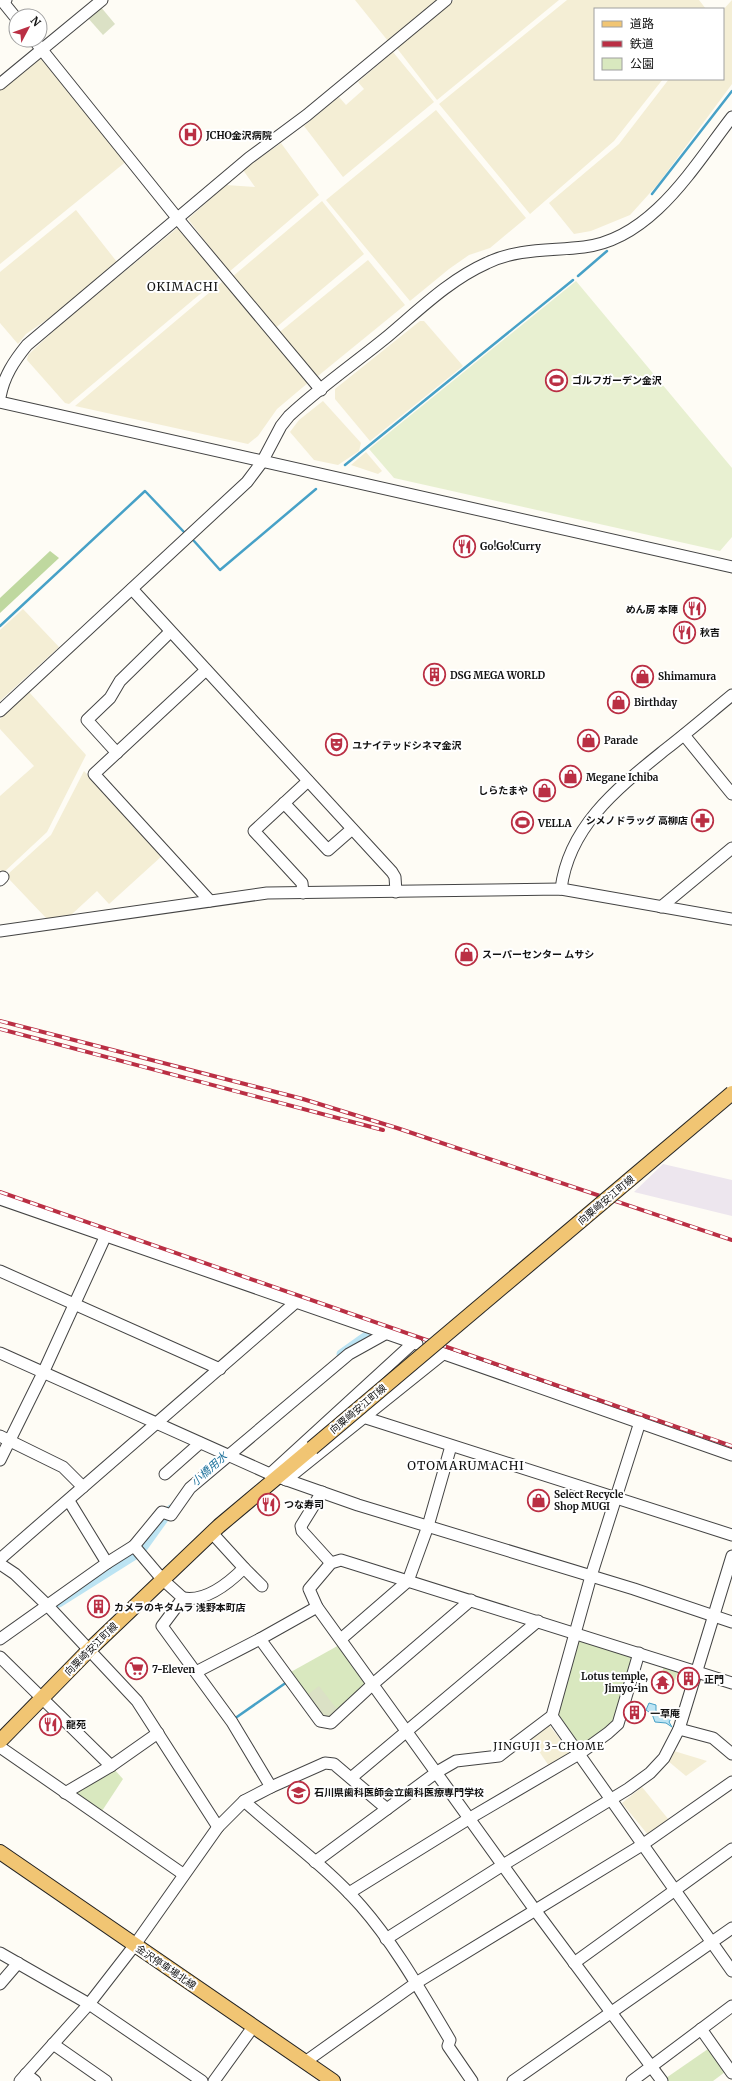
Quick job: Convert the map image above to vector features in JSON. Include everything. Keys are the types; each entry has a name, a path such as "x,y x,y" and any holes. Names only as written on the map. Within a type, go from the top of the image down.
{"main road":[{"name":"向粟崎安江町線","path":"0,1741 89,1650 212,1533 732,1093"},
{"name":"金沢停車場北線","path":"0,1852 134,1946 333,2081"}],"street":[{"path":"0,84 102,0"},
{"path":"0,397 2,385 12,364 27,345 249,158 307,115 446,0"},
{"path":"41,50 178,219 320,390"},
{"path":"0,711 247,482 262,462 281,426 296,410 443,290 472,270 506,255 529,250 594,245 626,233 636,227 662,206 732,117"},
{"path":"0,402 732,567"},
{"path":"132,589 392,872 395,877 396,892"},
{"path":"117,753 87,720 110,698 120,681 170,632"},
{"path":"206,670 94,774 210,901"},
{"path":"560,890 562,877 580,835 600,808 624,783 732,695"},
{"path":"684,735 732,794"},
{"path":"303,893 302,883 254,831 308,781"},
{"path":"284,803 328,850 352,828"},
{"path":"661,907 732,848"},
{"path":"0,932 268,892 303,893 560,890 732,919"},
{"path":"0,1199 415,1344 279,1477"},
{"path":"0,1460 5,1439 43,1373 73,1304 106,1235"},
{"path":"0,1271 220,1368"},
{"path":"0,1559 296,1302"},
{"path":"0,1639 107,1563 134,1546 162,1512 171,1515 190,1488 349,1354 384,1334"},
{"path":"0,1353 228,1456 279,1477 428,1526 591,1576 732,1622"},
{"path":"279,1477 363,1417 440,1353 732,1455"},
{"path":"363,1417 732,1535"},
{"path":"314,1862 437,1772 456,1761 499,1756 552,1716 591,1576 640,1422"},
{"path":"5,1439 64,1467 83,1487"},
{"path":"165,1474 200,1443"},
{"path":"341,1639 408,1581 428,1526 451,1446"},
{"path":"322,1492 300,1526 302,1531 331,1563"},
{"path":"68,1501 107,1563"},
{"path":"212,1533 262,1586"},
{"path":"134,1546 162,1579 183,1598 193,1600 228,1584 244,1568"},
{"path":"386,1940 503,1865 610,1799 628,1790 650,1773 664,1758 679,1729 732,1556"},
{"path":"662,2081 535,1910 374,1684 317,1607 309,1589 331,1563 341,1560 575,1632 732,1683"},
{"path":"0,1564 15,1574 48,1606 137,1701 218,1827"},
{"path":"183,1598 162,1626 232,1722 271,1787"},
{"path":"260,1639 320,1721 331,1723 470,1600"},
{"path":"196,1672 260,1639 317,1607"},
{"path":"351,1778 538,1621"},
{"path":"349,1893 470,1818 579,1754 618,1724 639,1653"},
{"path":"0,1657 111,1766"},
{"path":"552,1716 732,1971"},
{"path":"679,1729 713,1738 732,1754"},
{"path":"65,1793 111,1766 158,1732"},
{"path":"0,1747 183,1874"},
{"path":"35,2081 23,2077 89,2004 134,1946 183,1874 218,1827 244,1801 271,1787 325,1763 334,1764 387,1809"},
{"path":"305,2062 416,1983 642,1844 732,1782"},
{"path":"244,1801 349,1893 362,1907 416,1983 450,2040 448,2046 472,2081"},
{"path":"574,1963 674,1890 732,1850"},
{"path":"513,2081 732,1928"},
{"path":"0,1953 89,2004 202,2081"},
{"path":"0,1984 18,1963"},
{"path":"632,2081 732,2006"},
{"path":"214,2081 253,2027"},
{"path":"701,2029 732,2073"},
{"path":"53,2044 106,2081"}],"shaded area":[{"path":"355,0 437,0 388,41"},
{"path":"454,0 559,0 437,100 396,47"},
{"path":"567,0 699,0 705,8 594,8 594,80 662,80 614,141 530,214 439,104"},
{"path":"732,0 732,84 658,184 630,215 591,231 574,234 549,203 619,144 668,80 724,80 724,9"},
{"path":"393,52 434,102 343,177 304,126 339,97 346,105 364,89 358,82"},
{"path":"38,57 44,57 128,160 0,264 0,89"},
{"path":"436,110 526,218 490,248 469,255 449,269 410,301 326,200"},
{"path":"281,143 319,195 229,272 188,219 226,185 255,187 243,170"},
{"path":"322,201 364,254 273,330 232,277"},
{"path":"76,210 117,262 65,307 26,334 18,344 0,323 0,272"},
{"path":"181,225 221,275 69,404 65,403 27,360 28,355 61,324"},
{"path":"368,260 405,305 313,380 276,335"},
{"path":"223,281 309,382 277,409 258,436 248,444 75,406"},
{"path":"420,321 424,321 463,366 370,441 335,399 335,389"},
{"path":"323,401 361,443 359,451 338,465 314,460 290,432 299,420"},
{"path":"366,452 382,471 378,474 351,465"},
{"path":"23,609 59,647 0,701 0,630"},
{"path":"29,692 86,755 47,832 3,873 0,870 0,796 34,766 0,729 0,719"},
{"path":"84,771 163,855 109,904 97,891 71,915 47,919 8,878 8,874 51,835"},
{"path":"663,1164 732,1180 732,1216 634,1192"},
{"path":"548,1724 569,1750 569,1754 549,1766 530,1738"},
{"path":"674,1751 707,1761 686,1776 668,1761"},
{"path":"642,1787 669,1820 649,1836 622,1803"}],"green space":[{"path":"100,6 115,24 103,35 87,17"},
{"name":"ゴルフガーデン金沢","path":"576,281 732,468 732,537 720,551 394,478 369,449"},
{"path":"50,551 59,558 0,613 0,598"},
{"path":"579,1634 635,1654 618,1717 611,1727 580,1745 555,1710"},
{"path":"341,1644 368,1687 339,1712 306,1696 289,1673"},
{"path":"664,1666 687,1674 686,1677 677,1674 673,1686 659,1684"},
{"path":"319,1686 339,1712 330,1720 322,1719 306,1696"},
{"path":"113,1768 123,1779 100,1814 70,1793"},
{"path":"708,2049 725,2072 713,2081 668,2081 666,2078"}],"water":[{"path":"649,1703 656,1705 656,1711 672,1717 669,1722 672,1727 666,1723 655,1722 652,1714 646,1710"}],"waterway":[{"path":"652,194 732,91"},
{"path":"578,276 607,251"},
{"path":"345,465 573,280"},
{"path":"194,541 220,570 316,489"},
{"path":"0,626 145,491 184,532"},
{"name":"小橋用水","path":"341,1354 369,1334"},
{"name":"小橋用水","path":"59,1603 140,1552 171,1509"},
{"path":"234,1719 287,1682"}],"railway":[{"path":"0,1021 303,1099 397,1128 732,1240"},
{"path":"0,1029 383,1130"},
{"path":"0,1192 732,1446"}],"place":[{"name":"JCHO金沢病院","path":"191,135"},
{"name":"ゴルフガーデン金沢","path":"557,380"},
{"name":"Go!Go!Curry","path":"465,546"},
{"name":"めん房 本陣","path":"694,609"},
{"name":"秋吉","path":"684,632"},
{"name":"DSG MEGA WORLD","path":"435,675"},
{"name":"Shimamura","path":"643,676"},
{"name":"Birthday","path":"619,702"},
{"name":"Parade","path":"588,740"},
{"name":"ユナイテッドシネマ金沢","path":"336,745"},
{"name":"Megane Ichiba","path":"571,777"},
{"name":"しらたまや","path":"544,790"},
{"name":"シメノドラッグ 高柳店","path":"703,820"},
{"name":"VELLA","path":"523,823"},
{"name":"スーパーセンター ムサシ","path":"466,954"},
{"name":"Select Recycle Shop MUGI","path":"539,1500"},
{"name":"つな寿司","path":"269,1504"},
{"name":"カメラのキタムラ 浅野本町店","path":"98,1607"},
{"name":"7-Eleven","path":"136,1669"},
{"name":"正門","path":"688,1679"},
{"name":"Lotus temple, Jimyo-in","path":"663,1682"},
{"name":"一草庵","path":"634,1713"},
{"name":"龍苑","path":"50,1724"},
{"name":"石川県歯科医師会立歯科医療専門学校","path":"298,1792"}],"district":[{"name":"OKIMACHI","path":"183,286"},
{"name":"OTOMARUMACHI","path":"466,1465"},
{"name":"JINGUJI 3-CHOME","path":"549,1746"}]}
